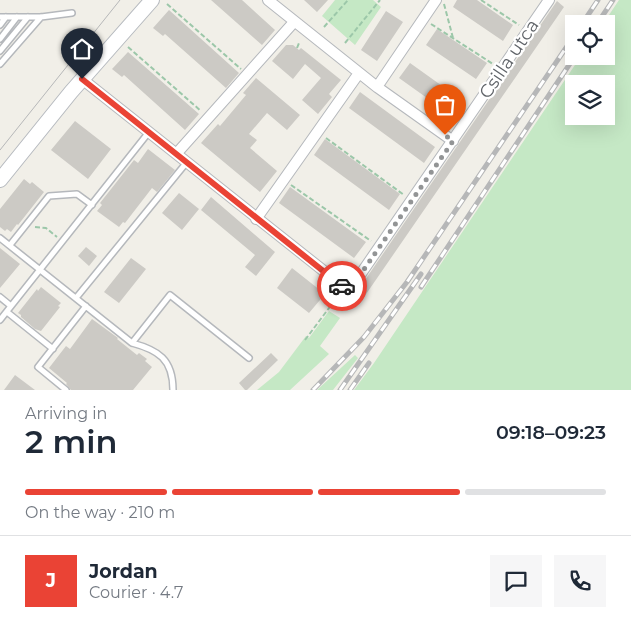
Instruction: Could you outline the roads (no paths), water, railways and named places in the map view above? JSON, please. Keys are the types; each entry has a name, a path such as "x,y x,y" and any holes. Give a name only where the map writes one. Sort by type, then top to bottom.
{"street":[{"path":"0,180 82,79 152,0"},
{"path":"378,87 436,0"},
{"name":"Csilla utca","path":"256,219 344,293 453,141 549,0"},
{"path":"273,2 294,22 378,87 453,141"},
{"path":"176,153 294,22"},
{"path":"82,79 256,219 360,73"}],"lane":[{"path":"0,24 3,17 72,13"},
{"path":"0,64 41,16"},
{"path":"0,39 17,17"},
{"path":"0,51 28,17"},
{"path":"0,320 150,132"},
{"path":"76,298 187,162"},
{"path":"10,245 50,196 77,194 92,205"},
{"path":"0,238 132,343 153,349 167,363 174,390"},
{"path":"132,343 170,295 249,358"},
{"path":"0,297 11,306"},
{"path":"66,390 38,367 86,306"},
{"path":"7,312 53,348"}],"tram line":[{"path":"0,150 120,0"}],"railway":[{"path":"588,15 598,0"},
{"path":"603,15 613,0"},
{"path":"313,390 364,337 407,282 565,49"},
{"path":"421,287 569,65"},
{"path":"340,390 421,274"},
{"path":"350,390 369,363"}]}
